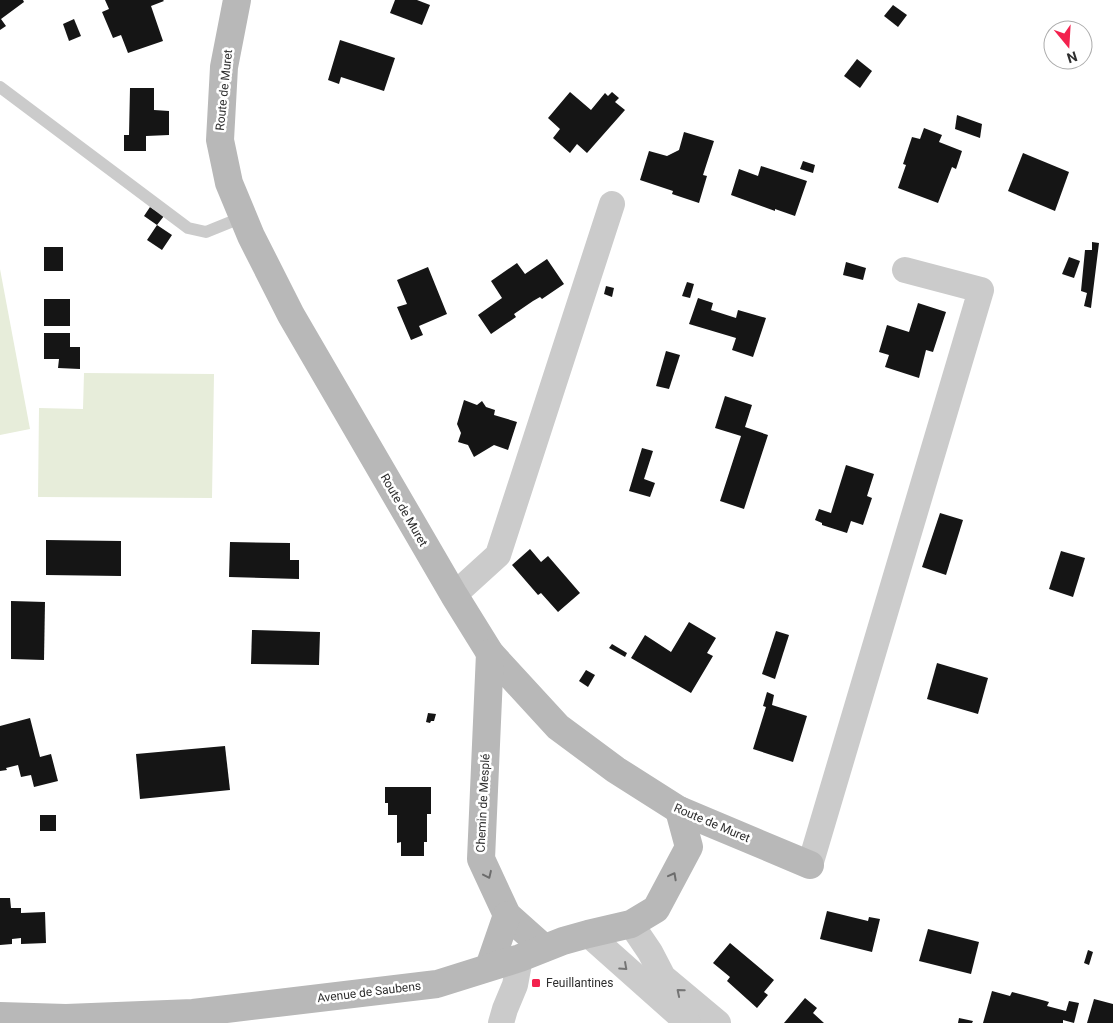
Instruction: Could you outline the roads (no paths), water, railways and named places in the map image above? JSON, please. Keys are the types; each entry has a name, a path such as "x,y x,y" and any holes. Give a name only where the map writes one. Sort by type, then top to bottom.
{"street":[{"name":"Route de Muret","path":"237,0 224,68 220,140 230,183 243,217 291,315 490,653 558,727 616,770 679,810 810,865"},
{"path":"454,594 498,555 612,204"},
{"path":"810,865 980,290 905,270"},
{"name":"Chemin de Mesplé","path":"490,653 481,859 507,915 532,953"},
{"path":"487,714 526,694"},
{"path":"679,810 689,847"},
{"path":"650,952 656,909 689,847 714,824"},
{"name":"Avenue de Saubens","path":"0,1016 66,1018 193,1013 437,984 588,934 630,924 656,909"},
{"path":"503,1016 489,967 507,915"},
{"path":"630,924 650,952 663,977 718,1023"},
{"path":"588,934 688,1023"},
{"path":"503,1016 515,984 532,953"}],"lane":[{"path":"0,87 188,228 206,232 243,217"}],"place":[{"name":"Feuillantines","path":"536,983"}]}
